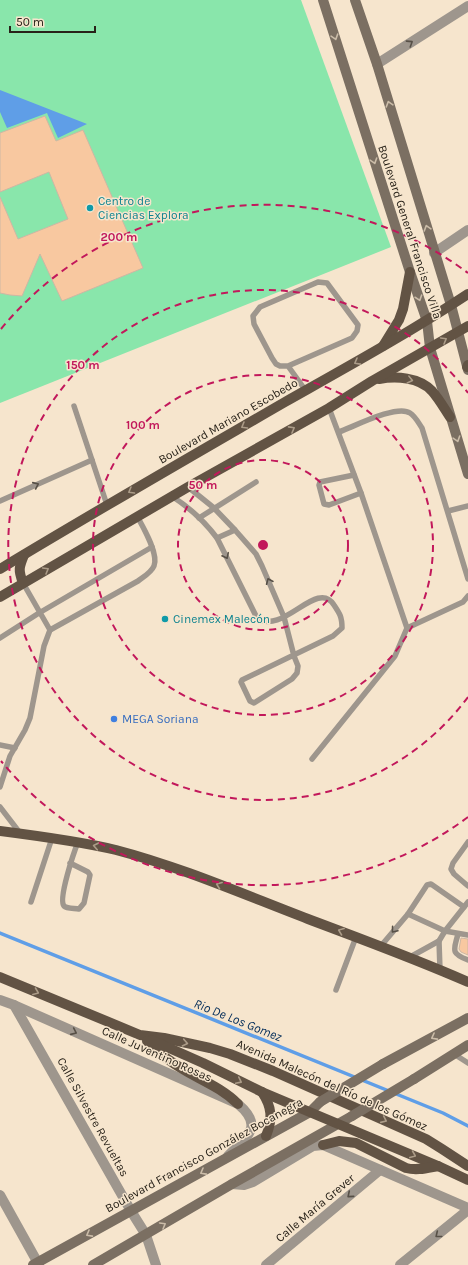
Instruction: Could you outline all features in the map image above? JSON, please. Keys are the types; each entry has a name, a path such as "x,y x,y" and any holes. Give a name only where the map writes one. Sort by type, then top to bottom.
{"main road":[{"name":"Boulevard General Francisco Villa","path":"323,0 427,321 430,348 468,474"},
{"name":"Boulevard General Francisco Villa","path":"355,0 377,64 451,305 468,367"},
{"path":"381,348 399,320 403,309 410,272"},
{"name":"Boulevard Mariano Escobedo","path":"0,569 107,505 427,321 468,294"},
{"path":"0,597 137,516 329,408 372,381 468,326"},
{"path":"372,381 390,377 399,377 426,386 431,390 450,416"},
{"path":"23,583 19,572 19,566 24,555"},
{"path":"0,831 78,842 116,850 153,861 356,937 468,982"},
{"name":"Avenida Malecón del Río de los Gómez","path":"0,977 140,1035 164,1038 210,1048 253,1062 426,1139 468,1166"},
{"name":"Boulevard Francisco González Bocanegra","path":"37,1264 310,1112 320,1102 383,1064 468,1018"},
{"path":"140,1035 203,1063 262,1092 468,1180"},
{"path":"140,1035 168,1060 214,1086 238,1104"},
{"path":"93,1265 339,1124 468,1046"},
{"path":"262,1092 269,1104 270,1113 270,1126 266,1136"},
{"path":"323,1145 339,1141 356,1143 406,1168 418,1169 438,1166"}],"street":[{"path":"377,64 468,6"},
{"path":"434,253 468,230"},
{"name":"Calle Juventino Rosas","path":"0,1000 238,1104 246,1110 251,1118 252,1127 248,1136 225,1159"},
{"name":"Calle Silvestre Revueltas","path":"14,1005 146,1235 156,1265"},
{"path":"232,1184 244,1185 253,1182 313,1146 323,1145 468,1209 400,1265"},
{"name":"Calle María Grever","path":"266,1265 380,1170"},
{"path":"0,1195 37,1264"}],"lane":[{"path":"318,282 327,283 358,325 357,331 352,338 288,366 280,366 276,364 254,324 254,316 260,306 318,282"},
{"path":"288,366 306,391"},
{"path":"74,406 107,505"},
{"path":"329,408 361,493 407,628"},
{"path":"339,432 399,410 409,412 416,418 422,428 468,579"},
{"path":"0,501 92,460"},
{"path":"354,475 320,482 319,485 324,504 329,505 361,493"},
{"path":"199,518 256,482"},
{"path":"173,497 183,503 218,538 257,618 266,622 284,617 317,597 324,596 331,600 342,616 342,628 333,636 294,656 242,680 241,682 250,701 254,703 292,679 297,673 298,666 294,656 284,617 256,554 214,508 188,487"},
{"path":"448,511 468,506"},
{"path":"0,786 7,763 30,718 44,646 50,630 148,574 154,566 154,558 149,538 137,516"},
{"path":"218,538 235,530"},
{"path":"0,638 39,613 152,547"},
{"path":"23,583 50,630"},
{"path":"312,759 395,656 407,628 463,602 468,596"},
{"path":"0,745 15,748"},
{"path":"0,807 20,834"},
{"path":"31,902 52,838"},
{"path":"70,863 88,872 90,875 84,903 79,909 67,908 62,902 62,896 70,863 78,842"},
{"path":"468,842 451,868 454,874 468,886"},
{"path":"380,947 408,914 427,886 431,884 464,907"},
{"path":"409,958 439,941 468,902"},
{"path":"408,914 445,932 468,935"},
{"path":"458,934 454,949 455,953 457,956 468,960"},
{"path":"336,990 356,937"},
{"path":"439,941 440,970"},
{"path":"454,1054 468,1063"}],"green space":[{"name":"Centro de Ciencias Explora","path":"0,0 301,0 391,247 0,403"}],"water":[{"path":"0,90 87,124 58,138 47,113 7,128 0,112"}],"building":[{"name":"Centro de Ciencias Explora","path":"45,116 56,141 83,130 143,268 62,301 40,254 22,296 0,293 0,197 18,239 68,219 49,172 0,192 0,133"},
{"path":"461,938 468,939 468,955 461,952 459,949"}],"waterway":[{"name":"Rio De Los Gomez","path":"0,933 443,1113 468,1126"}],"place":[{"name":"Centro de Ciencias Explora","path":"90,208"},
{"name":"Cinemex Malecón","path":"165,619"},
{"name":"MEGA Soriana","path":"114,719"}]}
